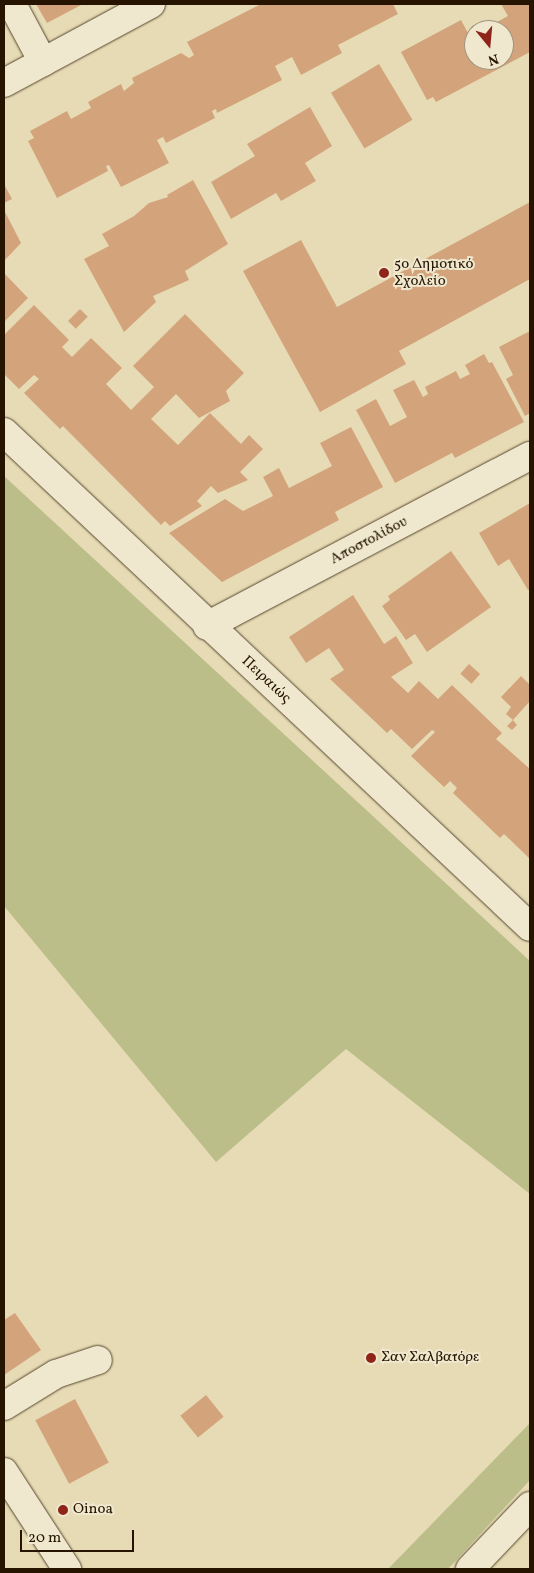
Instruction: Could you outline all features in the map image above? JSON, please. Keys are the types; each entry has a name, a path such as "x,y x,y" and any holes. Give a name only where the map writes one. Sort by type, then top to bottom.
{"street":[{"path":"12,4 43,62"},
{"path":"4,83 151,4"},
{"name":"Πειραιώς","path":"4,432 207,626 530,927"},
{"name":"Αποστολίδου","path":"207,626 530,456"},
{"path":"4,1406 56,1374 98,1360"},
{"path":"4,1472 67,1569"},
{"path":"470,1569 530,1506"}],"green space":[{"path":"4,476 530,961 530,1194 346,1049 216,1162 4,906"},
{"path":"530,1423 530,1480 448,1569 388,1569"}],"building":[{"path":"36,4 83,4 47,23"},
{"path":"261,4 393,4 398,14 338,45 342,53 301,75 292,57 275,66 282,80 217,113 216,109 212,111 215,118 166,143 163,137 157,140 169,163 121,187 109,165 106,166 108,171 57,198 28,141 34,138 30,131 67,111 71,119 91,108 88,102 121,84 124,91 134,83 132,78 181,53 189,58 194,55 187,42"},
{"path":"501,4 530,4 530,52 514,61 514,20 501,20 508,16"},
{"path":"461,20 464,26 464,70 496,70 436,102 433,97 427,100 401,52"},
{"path":"379,64 412,120 364,149 331,93"},
{"path":"310,107 332,146 305,163 316,181 281,201 276,193 231,219 211,182 255,156 247,144"},
{"path":"193,180 228,244 185,271 189,280 153,296 156,302 124,332 84,259 109,246 102,234 134,216 149,203 168,197 167,195"},
{"path":"4,184 12,199 4,203"},
{"path":"530,202 530,279 399,351 406,364 320,412 243,271 301,240 337,307"},
{"path":"4,210 21,243 4,261"},
{"path":"4,273 28,298 4,322"},
{"path":"34,305 69,340 62,347 72,357 91,338 122,368 106,384 131,410 154,387 133,366 185,314 244,373 226,391 230,401 199,418 176,394 151,419 178,445 210,413 241,444 249,435 263,449 240,472 248,480 218,493 211,486 197,501 202,506 170,526 165,521 161,525 63,426 60,429 24,393 39,379 34,375 19,389 4,374 4,335"},
{"path":"80,309 88,317 76,329 68,321"},
{"path":"530,331 530,413 525,416 506,379 513,375 499,347"},
{"path":"484,354 489,363 492,362 524,422 455,458 452,453 395,483 356,410 376,399 390,426 407,417 393,390 414,380 423,397 428,394 425,387 456,371 460,379 470,374 465,365"},
{"path":"351,427 383,487 335,512 339,520 222,582 169,533 225,499 243,511 273,496 263,477 279,468 289,488 332,466 320,443"},
{"path":"530,503 530,589 528,590 509,559 498,566 479,533"},
{"path":"451,551 491,607 427,652 415,634 406,640 382,606 390,600 388,596"},
{"path":"353,595 384,644 396,636 413,663 391,677 408,693 419,681 438,699 452,685 502,733 496,739 530,769 530,859 504,834 500,838 453,793 457,788 450,781 444,787 411,756 435,732 432,730 412,749 391,729 387,733 330,679 344,670 329,648 306,663 289,637"},
{"path":"469,664 480,674 471,684 460,674"},
{"path":"521,676 530,685 530,701 513,720 506,714 511,707 501,697"},
{"path":"513,720 517,725 512,730 507,726"},
{"path":"15,1313 41,1350 4,1375 4,1320"},
{"path":"206,1395 224,1417 198,1438 180,1416"},
{"path":"75,1399 109,1463 69,1484 35,1420"}],"place":[{"name":"5ο Δημοτικό Σχολείο","path":"384,273"},
{"name":"Σαν Σαλβατόρε","path":"371,1358"},
{"name":"Oinoa","path":"63,1510"}]}
